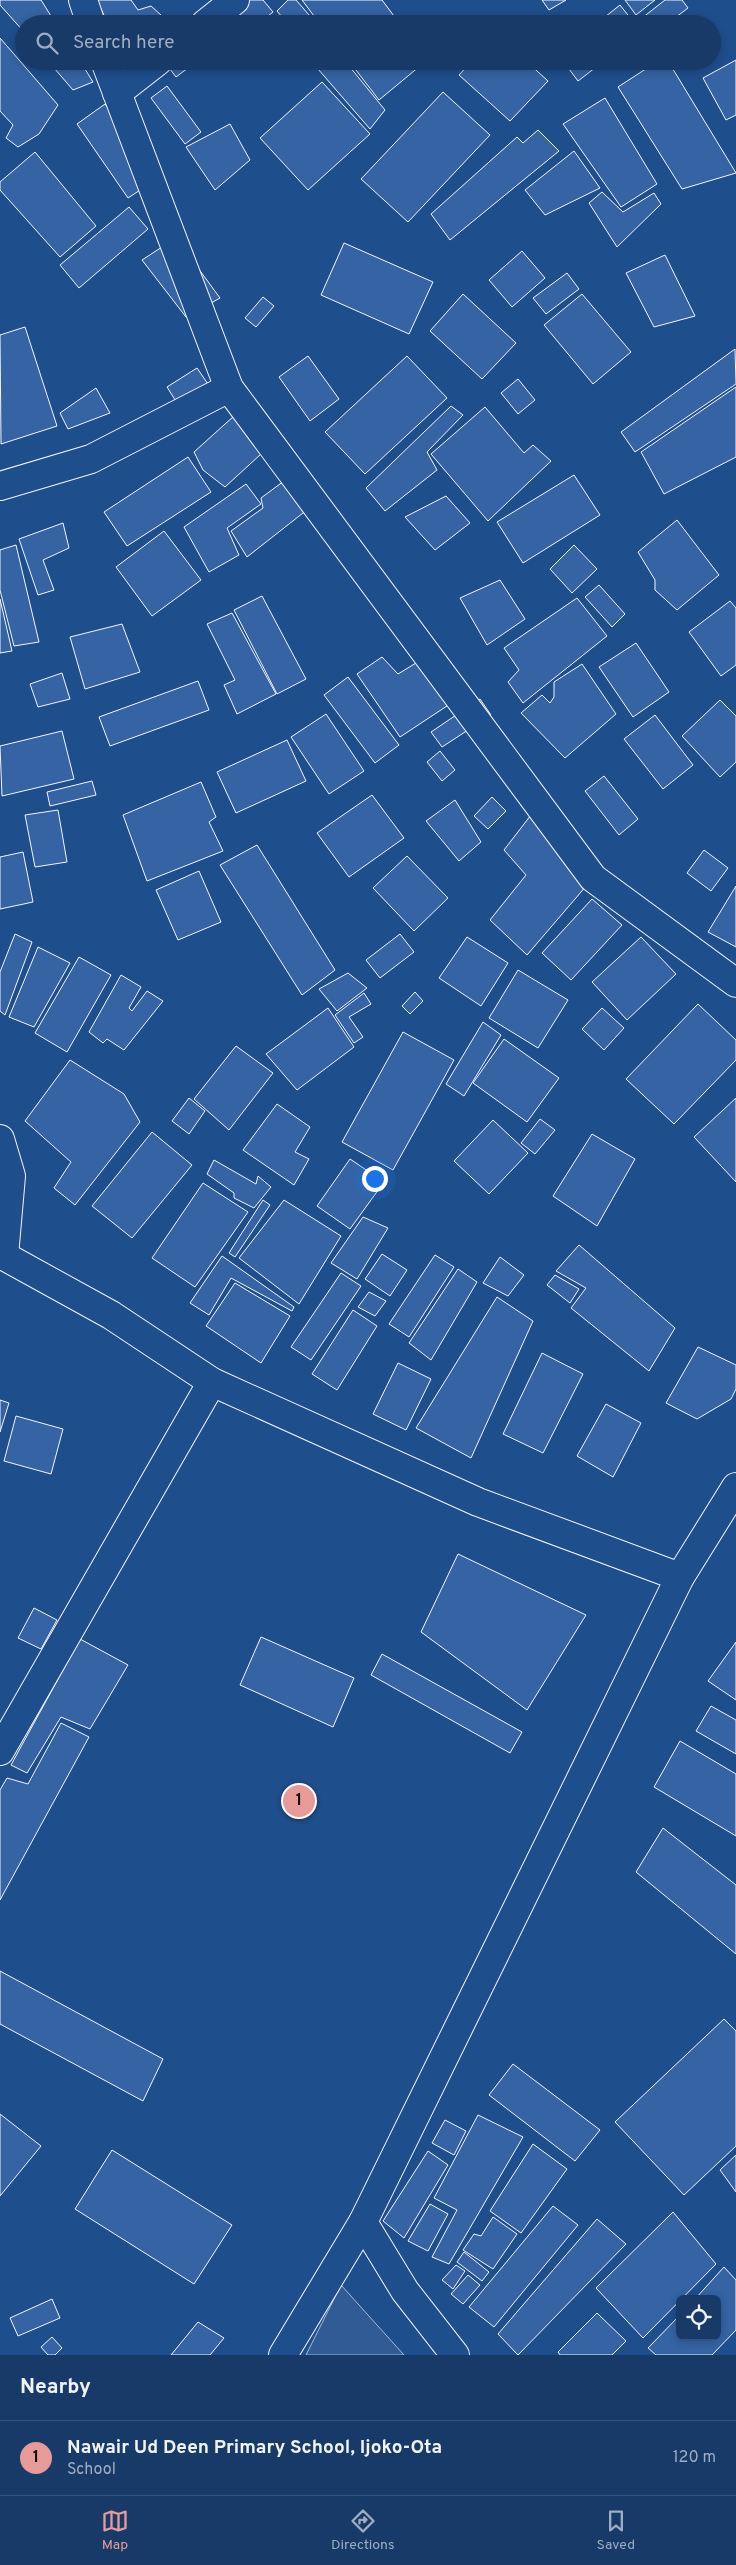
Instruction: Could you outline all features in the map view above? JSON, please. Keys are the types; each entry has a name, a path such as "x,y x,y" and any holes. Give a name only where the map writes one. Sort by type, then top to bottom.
{"street":[{"path":"83,0 89,15"},
{"path":"216,15 235,0"},
{"path":"109,70 229,388 593,878 736,983"},
{"path":"118,93 147,70"},
{"path":"0,486 90,459 229,388"},
{"path":"0,1139 11,1176 2,1256 111,1315 212,1382 478,1502 680,1577"},
{"path":"0,1751 212,1382"},
{"path":"283,2355 363,2222 680,1577 736,1487"},
{"path":"363,2222 405,2291 455,2355"}],"shaded area":[{"path":"341,2285 404,2355 306,2355"}],"building":[{"path":"0,0 41,0 50,15 15,15 15,22 0,5"},
{"path":"97,0 131,0 138,10 151,6 161,15 104,15"},
{"path":"245,0 263,0 273,12 269,15 231,15"},
{"path":"288,0 296,0 309,15 280,15 277,11"},
{"path":"302,0 382,0 393,15 313,15"},
{"path":"542,0 566,0 549,10"},
{"path":"625,0 655,0 636,15"},
{"path":"665,0 682,0 688,8 679,15 646,15"},
{"path":"620,5 628,15 607,15"},
{"path":"0,38 15,55 15,70 28,70 58,105 39,134 18,147 6,138 13,125 0,111"},
{"path":"736,60 736,115 726,120 703,78 721,70 721,68"},
{"path":"56,70 86,70 93,82 73,90"},
{"path":"171,70 185,70 176,77"},
{"path":"319,70 352,70 385,110 370,129"},
{"path":"356,70 415,70 379,100"},
{"path":"464,70 536,70 548,81 510,121 459,75"},
{"path":"570,70 592,70 578,81"},
{"path":"644,70 673,70 736,173 682,189 618,87"},
{"path":"322,82 370,134 308,190 260,138"},
{"path":"167,86 201,132 185,144 151,98"},
{"path":"443,92 490,135 408,222 361,179"},
{"path":"605,98 657,184 621,207 563,124"},
{"path":"105,104 157,179 128,198 77,124"},
{"path":"230,124 250,160 215,190 186,147"},
{"path":"538,130 559,151 450,240 431,214 517,137 523,143"},
{"path":"574,151 600,188 545,215 525,190"},
{"path":"35,152 96,226 60,257 0,190 0,182"},
{"path":"602,192 623,212 654,193 661,204 617,247 589,203"},
{"path":"129,207 148,229 79,288 60,265"},
{"path":"176,238 220,298 186,317 142,260"},
{"path":"344,243 433,282 409,334 321,295"},
{"path":"522,251 545,278 512,307 489,280"},
{"path":"665,255 695,316 654,327 626,273"},
{"path":"567,273 579,289 546,314 533,298"},
{"path":"463,294 516,343 482,379 430,331"},
{"path":"582,294 631,352 593,384 544,325"},
{"path":"263,297 274,306 256,327 245,318"},
{"path":"25,327 57,426 1,444 0,335"},
{"path":"735,349 736,384 635,452 621,432"},
{"path":"308,356 339,399 310,421 279,377"},
{"path":"407,356 447,398 365,474 325,432"},
{"path":"197,368 210,387 179,406 167,387"},
{"path":"518,379 535,400 518,414 501,393"},
{"path":"736,387 736,457 664,494 641,452"},
{"path":"96,388 110,413 68,429 60,413"},
{"path":"451,406 463,415 427,452 437,470 385,511 366,488"},
{"path":"485,407 524,453 533,445 551,461 488,521 431,454"},
{"path":"234,416 261,454 225,487 203,470 194,452"},
{"path":"188,457 211,492 127,546 104,512"},
{"path":"574,475 600,515 523,563 497,522"},
{"path":"288,478 317,502 247,557 231,531 263,508 261,498"},
{"path":"246,484 261,504 227,528 239,555 209,572 184,527"},
{"path":"446,496 470,523 435,550 405,517"},
{"path":"677,520 719,575 677,610 655,590 655,580 638,552"},
{"path":"63,523 69,548 43,560 54,590 38,595 19,539"},
{"path":"164,531 201,580 152,616 116,567"},
{"path":"16,545 39,642 14,646 0,590 0,550"},
{"path":"574,545 597,569 572,593 550,569"},
{"path":"500,580 525,619 487,645 460,598"},
{"path":"599,585 625,614 612,627 585,597"},
{"path":"262,596 306,679 277,694 234,610"},
{"path":"577,598 607,636 523,703 508,682 519,670 504,648"},
{"path":"0,599 12,651 0,653"},
{"path":"730,601 736,608 736,665 721,676 689,632"},
{"path":"232,613 276,694 237,714 224,685 235,680 207,624"},
{"path":"122,624 140,672 85,689 70,637"},
{"path":"636,643 669,692 633,717 599,667"},
{"path":"429,655 456,700 400,737 357,674 382,657 398,674"},
{"path":"582,664 616,714 565,758 521,713 542,695 550,703 554,697 554,682"},
{"path":"62,673 70,699 38,707 30,684"},
{"path":"348,677 399,745 375,763 324,695"},
{"path":"198,681 209,710 110,746 99,717"},
{"path":"480,699 491,715 442,747 431,732"},
{"path":"720,700 736,716 736,762 720,777 682,736"},
{"path":"326,714 364,771 329,794 291,737"},
{"path":"655,715 693,765 663,789 624,739"},
{"path":"62,731 74,779 2,796 0,746"},
{"path":"287,740 306,781 236,813 217,772"},
{"path":"440,751 455,770 442,781 427,762"},
{"path":"604,776 638,819 619,835 585,791"},
{"path":"92,781 96,795 50,806 47,792"},
{"path":"201,782 216,817 209,822 223,851 147,881 123,815"},
{"path":"372,795 404,838 349,877 317,833"},
{"path":"492,797 506,811 488,829 474,816"},
{"path":"455,800 481,842 459,861 426,821"},
{"path":"58,810 67,862 35,867 25,815"},
{"path":"531,815 587,885 527,955 490,920 526,875 504,850"},
{"path":"257,845 335,970 302,995 220,865"},
{"path":"704,850 728,868 711,891 687,873"},
{"path":"23,852 33,902 0,909 0,857"},
{"path":"407,856 448,898 414,931 373,888"},
{"path":"199,871 221,922 178,940 156,890"},
{"path":"736,886 736,947 708,932"},
{"path":"592,899 622,925 571,980 542,953"},
{"path":"15,934 32,942 5,1015 0,1011 0,972"},
{"path":"400,934 414,952 380,978 366,960"},
{"path":"467,937 508,963 481,1006 439,978"},
{"path":"641,937 676,974 627,1020 592,982"},
{"path":"38,947 70,963 34,1027 9,1017"},
{"path":"79,957 111,975 67,1052 35,1033"},
{"path":"518,970 568,1000 538,1048 489,1018"},
{"path":"348,973 367,988 337,1011 319,989"},
{"path":"121,975 141,987 129,1008 132,1011 147,991 163,1001 124,1050 107,1039 103,1043 89,1032"},
{"path":"415,992 423,1001 410,1014 402,1006"},
{"path":"364,993 371,1004 349,1017 363,1037 354,1043 335,1015"},
{"path":"698,1004 736,1040 736,1060 674,1124 626,1079"},
{"path":"328,1008 354,1047 297,1090 266,1054"},
{"path":"602,1008 624,1028 604,1050 582,1029"},
{"path":"483,1022 501,1035 464,1096 446,1084"},
{"path":"403,1032 454,1060 393,1170 342,1142"},
{"path":"504,1039 559,1078 527,1122 473,1083"},
{"path":"236,1046 273,1073 229,1130 194,1099"},
{"path":"70,1060 124,1094 140,1122 75,1205 54,1188 71,1162 25,1121"},
{"path":"189,1098 205,1111 189,1134 172,1121"},
{"path":"736,1098 736,1182 694,1137"},
{"path":"277,1104 310,1127 295,1152 309,1159 294,1185 243,1150"},
{"path":"540,1119 555,1130 535,1154 521,1143"},
{"path":"493,1120 528,1153 489,1194 454,1161"},
{"path":"152,1132 192,1165 132,1238 92,1206"},
{"path":"592,1134 635,1159 597,1226 553,1196"},
{"path":"350,1159 384,1182 350,1229 317,1206"},
{"path":"214,1160 256,1184 258,1176 271,1187 254,1208 234,1198 234,1193 207,1174"},
{"path":"203,1183 248,1212 195,1287 152,1258"},
{"path":"263,1200 270,1205 235,1257 229,1253"},
{"path":"284,1200 341,1236 299,1304 239,1258"},
{"path":"363,1217 388,1228 357,1279 331,1263"},
{"path":"579,1245 675,1328 649,1371 571,1308 586,1288 556,1271"},
{"path":"382,1254 407,1270 390,1296 365,1279"},
{"path":"435,1255 454,1267 409,1337 389,1324"},
{"path":"222,1256 294,1307 292,1311 231,1278 209,1315 190,1303"},
{"path":"500,1257 524,1275 508,1296 483,1283"},
{"path":"458,1269 477,1282 431,1360 409,1343"},
{"path":"341,1273 361,1286 311,1360 291,1347"},
{"path":"555,1275 579,1289 570,1303 547,1285"},
{"path":"235,1283 290,1316 261,1363 206,1326"},
{"path":"369,1292 386,1301 375,1316 358,1307"},
{"path":"497,1297 533,1321 471,1458 416,1428"},
{"path":"353,1310 377,1326 337,1390 312,1374"},
{"path":"698,1347 736,1365 736,1389 731,1399 697,1419 666,1403"},
{"path":"542,1353 583,1374 543,1453 503,1434"},
{"path":"398,1363 431,1379 406,1430 373,1414"},
{"path":"0,1400 9,1403 0,1432"},
{"path":"606,1404 641,1423 613,1477 577,1456"},
{"path":"16,1416 63,1429 51,1474 4,1461"},
{"path":"458,1554 586,1615 527,1710 421,1632"},
{"path":"34,1608 57,1620 41,1649 18,1638"},
{"path":"261,1637 354,1678 333,1727 240,1685"},
{"path":"80,1639 128,1665 90,1729 61,1717 27,1773 11,1765"},
{"path":"736,1642 736,1700 708,1681"},
{"path":"382,1654 522,1732 510,1753 371,1675"},
{"path":"711,1706 736,1720 736,1754 696,1731"},
{"path":"61,1723 89,1737 0,1900 0,1790 7,1778 28,1784"},
{"path":"680,1741 736,1774 736,1836 654,1787"},
{"path":"663,1828 736,1885 736,1954 636,1872"},
{"path":"0,1971 163,2059 143,2101 0,2024"},
{"path":"724,2019 736,2031 736,2146 684,2195 615,2122"},
{"path":"513,2064 600,2130 575,2161 489,2095"},
{"path":"0,2114 41,2146 0,2196"},
{"path":"478,2115 523,2137 449,2264 432,2257 457,2210 434,2198"},
{"path":"445,2120 466,2131 454,2155 432,2143"},
{"path":"533,2144 567,2169 521,2233 490,2211"},
{"path":"112,2150 232,2225 194,2284 75,2209"},
{"path":"428,2151 448,2165 404,2238 383,2221"},
{"path":"736,2155 736,2192 720,2170"},
{"path":"430,2204 448,2214 428,2251 408,2241"},
{"path":"553,2206 578,2225 494,2327 469,2307"},
{"path":"673,2212 716,2264 685,2295 676,2295 676,2305 643,2338 596,2288"},
{"path":"493,2217 517,2234 493,2269 463,2250 474,2234 481,2236"},
{"path":"597,2219 626,2244 518,2355 498,2334"},
{"path":"464,2252 489,2272 482,2281 457,2262"},
{"path":"456,2265 465,2271 453,2289 442,2280"},
{"path":"724,2267 736,2280 736,2330 712,2355 656,2355 648,2348 676,2319 676,2340 721,2340 721,2295 699,2295"},
{"path":"468,2275 480,2285 463,2304 451,2294"},
{"path":"52,2299 60,2318 18,2336 10,2318"},
{"path":"597,2313 626,2341 612,2355 560,2355 558,2352"},
{"path":"198,2322 224,2338 210,2355 171,2355"},
{"path":"52,2337 62,2348 55,2355 48,2355 41,2347"}],"place":[{"name":"Nawair Ud Deen Primary School, Ijoko-Ota","path":"299,1801"}]}
